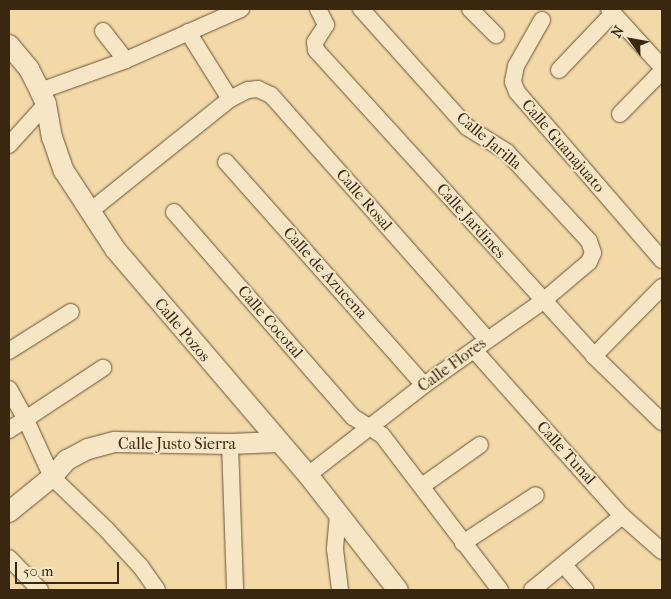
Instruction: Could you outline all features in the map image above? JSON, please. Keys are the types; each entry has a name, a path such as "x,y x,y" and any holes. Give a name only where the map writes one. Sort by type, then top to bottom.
{"street":[{"path":"9,145 43,97 242,9"},
{"name":"Calle Jardines","path":"318,9 326,25 315,42 316,50 594,356 661,420"},
{"path":"470,9 496,35"},
{"name":"Calle Jarilla","path":"367,11 467,127 506,152 589,241 593,253"},
{"path":"559,70 611,11 655,51 662,69 620,114"},
{"name":"Calle Guanajuato","path":"542,20 516,66 513,82 517,92 662,260"},
{"path":"103,31 126,60"},
{"path":"188,32 230,99"},
{"name":"Calle Pozos","path":"10,47 29,69 43,97 52,137 64,171 89,212 115,249 308,475 398,590"},
{"name":"Calle Rosal","path":"89,212 230,99 248,90 258,89 271,94 487,339"},
{"name":"Calle de Azucena","path":"226,162 424,384"},
{"name":"Calle Cocotal","path":"174,212 353,417 382,435 500,590"},
{"name":"Calle Flores","path":"308,475 424,384 544,301 589,262 593,253"},
{"path":"594,356 662,287"},
{"path":"9,351 71,312"},
{"name":"Calle Tunal","path":"474,350 622,516 662,551"},
{"path":"9,430 103,368"},
{"path":"9,389 26,420 52,477 106,529 141,567 157,590"},
{"name":"Calle Justo Sierra","path":"9,512 52,477 68,460 88,449 115,442 230,444 278,442"},
{"path":"230,444 235,590"},
{"path":"422,486 480,445"},
{"path":"463,543 536,495"},
{"path":"338,514 335,549 340,590"},
{"path":"532,590 622,516"},
{"path":"9,558 40,590"},
{"path":"564,565 586,590"}]}
